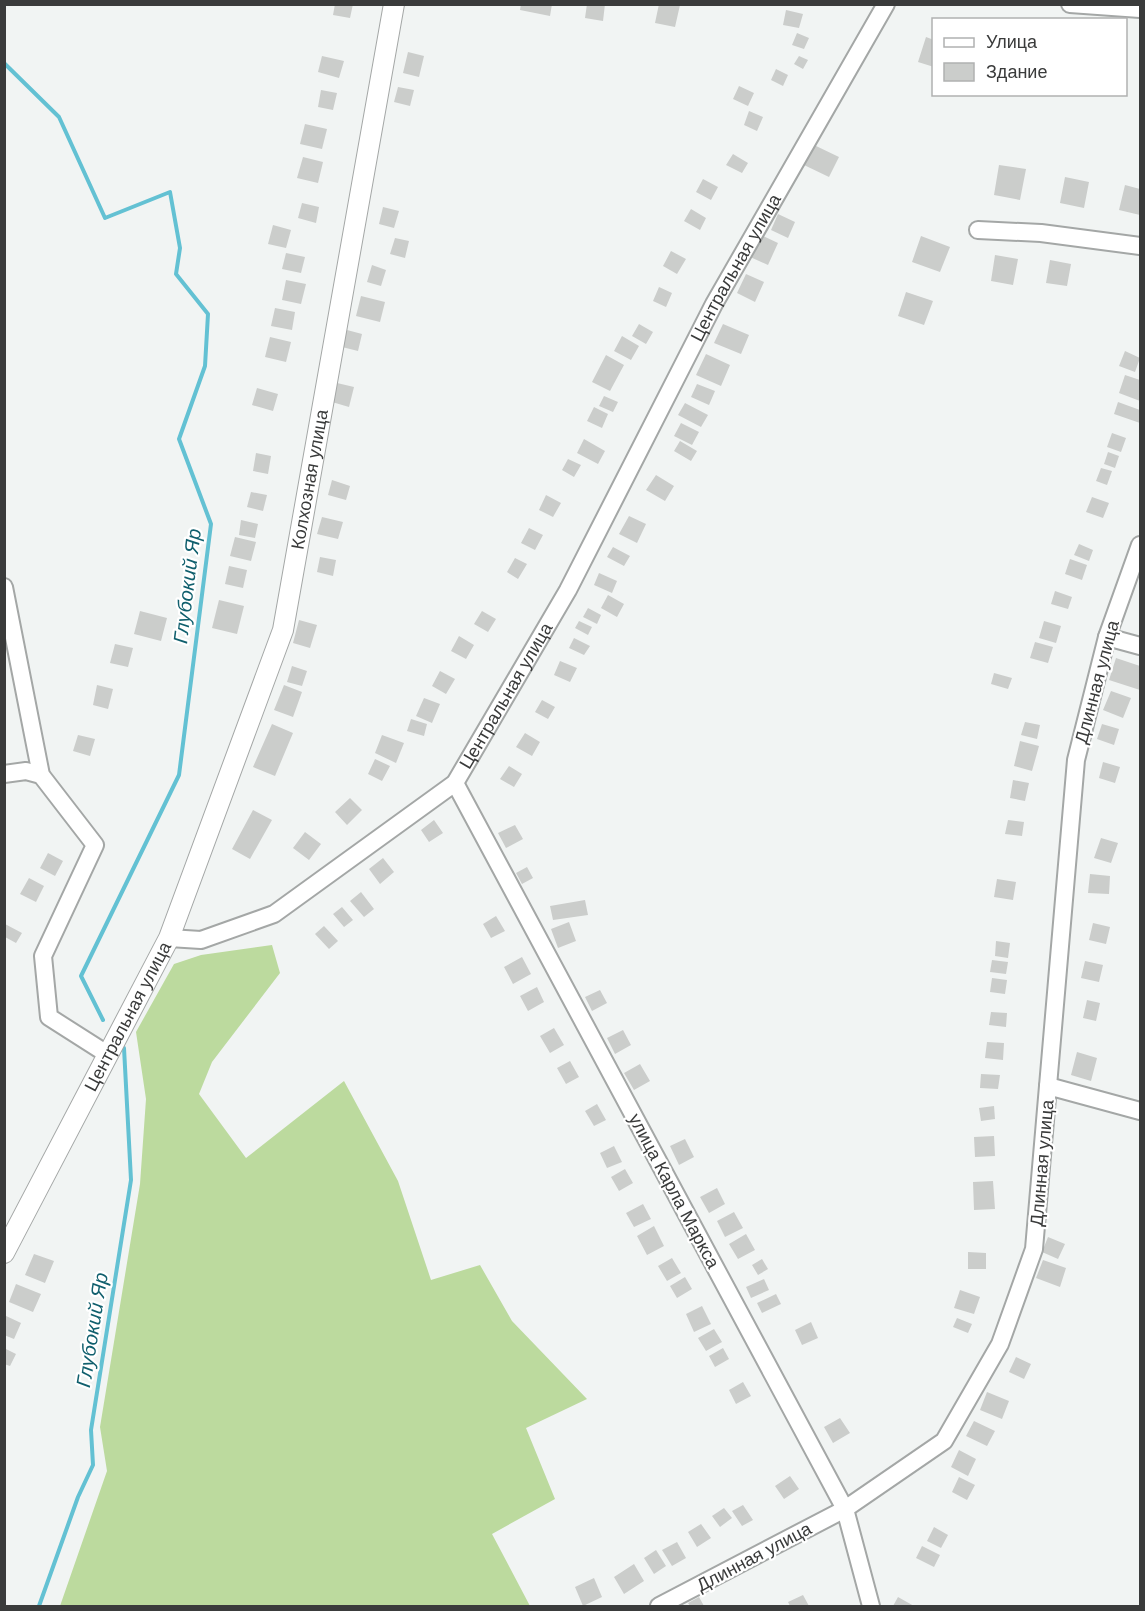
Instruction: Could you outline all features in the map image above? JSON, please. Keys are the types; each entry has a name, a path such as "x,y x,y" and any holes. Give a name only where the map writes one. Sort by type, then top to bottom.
{"street":[{"name":"Колхозная улица","path":"169,938 283,630 394,4"},
{"name":"Центральная улица","path":"4,1253 169,938 201,940 274,914 455,783 568,590 714,304 886,4"},
{"path":"1070,4 1140,9"},
{"path":"978,230 1041,233 1140,246"},
{"name":"Длинная улица","path":"659,1606 845,1509 944,1441 1000,1344 1034,1249 1076,760 1107,637 1140,545"},
{"path":"4,587 41,775 95,845 43,957 49,1017 107,1054"},
{"path":"1107,637 1140,646"},
{"path":"4,774 26,771 41,775"},
{"name":"улица Карла Маркса","path":"455,783 845,1509 871,1606"},
{"path":"1048,1086 1140,1111"}],"green space":[{"path":"272,945 280,973 212,1062 199,1094 246,1158 344,1081 398,1181 431,1280 480,1265 512,1321 587,1399 526,1428 555,1499 492,1534 530,1606 60,1606 107,1471 100,1427 140,1184 146,1099 136,1032 174,964 201,955"}],"building":[{"path":"335,4 353,4 350,18 333,15"},
{"path":"521,4 552,4 550,16 520,10"},
{"path":"587,4 605,4 603,21 585,18"},
{"path":"659,4 680,5 675,27 655,23"},
{"path":"786,10 803,14 799,28 783,25"},
{"path":"797,33 809,38 804,49 792,45"},
{"path":"926,37 932,39 932,66 918,62"},
{"path":"408,52 424,56 419,77 403,73"},
{"path":"322,56 344,61 339,78 318,72"},
{"path":"799,56 808,60 803,69 794,64"},
{"path":"776,69 788,75 783,86 771,80"},
{"path":"739,86 754,93 748,106 733,99"},
{"path":"398,87 414,90 410,106 394,102"},
{"path":"321,90 337,93 333,110 318,107"},
{"path":"749,111 763,117 757,131 744,125"},
{"path":"305,124 327,129 322,149 300,144"},
{"path":"814,145 839,157 829,177 804,165"},
{"path":"733,154 748,163 742,173 726,165"},
{"path":"303,157 323,162 318,183 297,178"},
{"path":"999,165 1026,169 1020,200 994,195"},
{"path":"1065,177 1089,182 1084,208 1060,203"},
{"path":"703,179 718,187 711,200 696,192"},
{"path":"1125,185 1140,189 1140,215 1119,210"},
{"path":"302,203 319,207 316,223 298,218"},
{"path":"383,207 399,211 394,228 379,224"},
{"path":"691,209 706,218 700,230 684,221"},
{"path":"778,214 795,222 788,238 771,230"},
{"path":"273,225 291,230 286,248 268,244"},
{"path":"759,234 778,243 768,265 748,256"},
{"path":"921,236 950,247 940,272 912,262"},
{"path":"395,238 409,241 405,258 390,254"},
{"path":"671,251 686,259 677,274 663,266"},
{"path":"286,253 305,257 301,273 282,269"},
{"path":"995,255 1018,259 1013,285 991,281"},
{"path":"1050,260 1071,264 1067,286 1046,283"},
{"path":"372,265 386,270 381,286 367,282"},
{"path":"746,274 764,282 755,302 737,293"},
{"path":"286,280 306,284 301,304 282,300"},
{"path":"659,287 672,293 666,307 653,301"},
{"path":"906,292 933,301 924,325 898,316"},
{"path":"361,296 385,302 380,322 356,316"},
{"path":"275,308 295,312 292,330 271,326"},
{"path":"639,324 653,332 646,344 632,336"},
{"path":"723,324 749,335 741,354 714,343"},
{"path":"347,330 362,334 358,351 342,347"},
{"path":"622,336 639,346 631,360 614,351"},
{"path":"270,337 291,342 286,362 265,357"},
{"path":"1125,351 1140,358 1135,372 1119,366"},
{"path":"706,354 730,365 721,386 696,375"},
{"path":"606,355 624,365 610,391 592,382"},
{"path":"1125,375 1140,380 1140,401 1119,393"},
{"path":"337,383 354,387 349,407 332,402"},
{"path":"697,384 715,391 709,405 691,397"},
{"path":"257,388 278,394 273,411 252,405"},
{"path":"604,396 618,402 613,412 599,406"},
{"path":"1118,402 1140,410 1140,423 1114,414"},
{"path":"685,403 708,415 701,427 678,415"},
{"path":"594,407 608,414 602,428 587,421"},
{"path":"681,423 699,432 692,445 674,436"},
{"path":"1112,433 1126,438 1121,452 1107,447"},
{"path":"584,439 605,451 598,464 577,453"},
{"path":"680,441 697,451 691,461 674,451"},
{"path":"1108,452 1119,456 1115,468 1104,464"},
{"path":"256,453 271,456 268,474 253,471"},
{"path":"568,459 581,465 574,477 562,470"},
{"path":"1101,468 1112,471 1107,485 1096,481"},
{"path":"656,475 674,486 665,501 646,490"},
{"path":"332,480 350,486 346,500 328,495"},
{"path":"251,492 267,495 263,511 247,507"},
{"path":"546,495 561,503 553,517 539,510"},
{"path":"1092,497 1109,503 1103,518 1086,512"},
{"path":"629,516 646,524 637,543 619,534"},
{"path":"322,517 343,522 338,539 317,534"},
{"path":"241,520 258,524 255,538 239,535"},
{"path":"529,528 543,535 535,550 521,543"},
{"path":"235,537 256,542 251,561 230,556"},
{"path":"1079,544 1093,550 1089,561 1074,555"},
{"path":"613,547 630,556 624,566 607,557"},
{"path":"320,557 336,560 333,576 317,572"},
{"path":"515,558 527,564 518,579 507,572"},
{"path":"1070,559 1087,565 1082,580 1065,574"},
{"path":"229,566 247,570 243,588 225,584"},
{"path":"599,573 617,581 612,593 594,585"},
{"path":"1055,591 1072,597 1068,609 1051,604"},
{"path":"608,595 624,604 617,617 601,608"},
{"path":"219,600 244,606 237,634 212,628"},
{"path":"588,608 601,615 597,624 583,617"},
{"path":"140,611 167,618 161,641 134,634"},
{"path":"482,611 496,619 488,632 474,624"},
{"path":"299,620 317,625 310,648 293,643"},
{"path":"579,621 592,627 588,635 575,628"},
{"path":"1044,621 1061,626 1056,643 1039,638"},
{"path":"459,636 474,645 466,659 451,651"},
{"path":"574,638 590,646 584,655 569,648"},
{"path":"1035,642 1053,647 1048,663 1030,658"},
{"path":"115,644 133,648 128,667 110,663"},
{"path":"1116,658 1140,666 1140,690 1109,680"},
{"path":"560,661 577,668 570,682 554,675"},
{"path":"292,666 307,671 302,686 287,682"},
{"path":"440,671 455,679 446,694 432,686"},
{"path":"994,673 1012,678 1008,689 991,684"},
{"path":"97,685 113,689 108,709 93,705"},
{"path":"284,685 302,692 293,717 274,710"},
{"path":"1111,691 1131,698 1123,718 1103,710"},
{"path":"424,698 440,704 432,723 416,716"},
{"path":"542,700 555,707 548,719 535,712"},
{"path":"411,719 427,724 424,736 407,731"},
{"path":"1025,722 1040,725 1037,739 1021,735"},
{"path":"272,724 293,733 275,776 253,767"},
{"path":"1102,724 1119,729 1114,745 1097,739"},
{"path":"525,733 540,742 532,756 516,747"},
{"path":"78,735 95,739 90,756 73,751"},
{"path":"382,735 404,743 396,763 375,753"},
{"path":"1020,741 1039,746 1032,771 1014,766"},
{"path":"375,759 390,766 382,781 368,774"},
{"path":"1103,762 1120,767 1115,783 1099,778"},
{"path":"509,766 522,774 514,787 500,779"},
{"path":"1013,780 1029,783 1025,801 1010,798"},
{"path":"350,798 362,810 347,825 335,812"},
{"path":"253,810 272,820 250,859 232,849"},
{"path":"434,820 443,833 429,842 421,830"},
{"path":"1008,820 1024,822 1022,836 1005,834"},
{"path":"515,825 523,839 506,848 498,833"},
{"path":"305,832 321,844 309,860 293,848"},
{"path":"1101,838 1118,843 1111,863 1094,858"},
{"path":"48,853 63,861 55,876 40,868"},
{"path":"383,858 394,872 380,884 369,869"},
{"path":"527,867 533,878 522,884 516,873"},
{"path":"1090,874 1110,876 1109,894 1088,893"},
{"path":"29,878 44,886 36,902 20,894"},
{"path":"997,879 1016,882 1013,900 994,897"},
{"path":"361,892 374,909 364,917 350,901"},
{"path":"585,900 588,915 553,920 550,906"},
{"path":"342,907 353,920 344,927 333,914"},
{"path":"496,916 505,931 491,938 483,924"},
{"path":"569,922 576,941 558,948 551,929"},
{"path":"1093,923 1110,927 1106,944 1089,940"},
{"path":"5,924 22,933 16,943 5,937"},
{"path":"324,926 338,941 329,949 315,934"},
{"path":"996,941 1010,943 1008,958 995,956"},
{"path":"522,957 531,974 513,984 504,967"},
{"path":"992,960 1008,962 1006,974 990,972"},
{"path":"1085,961 1103,965 1099,982 1081,978"},
{"path":"992,978 1007,980 1005,994 990,992"},
{"path":"537,987 544,1002 528,1011 520,996"},
{"path":"600,990 607,1003 592,1011 585,997"},
{"path":"1087,1000 1100,1003 1096,1021 1083,1018"},
{"path":"991,1012 1007,1013 1006,1027 989,1025"},
{"path":"554,1028 564,1045 550,1053 540,1036"},
{"path":"623,1030 631,1045 615,1054 607,1038"},
{"path":"987,1042 1004,1043 1003,1060 985,1058"},
{"path":"1077,1052 1097,1058 1091,1081 1071,1075"},
{"path":"570,1061 579,1077 566,1084 557,1068"},
{"path":"640,1064 650,1081 634,1090 624,1073"},
{"path":"981,1074 1000,1075 998,1089 980,1088"},
{"path":"597,1104 606,1120 594,1126 585,1111"},
{"path":"994,1106 995,1119 981,1121 979,1108"},
{"path":"994,1136 995,1156 975,1157 974,1137"},
{"path":"685,1139 694,1157 679,1165 670,1146"},
{"path":"614,1146 622,1162 607,1168 600,1153"},
{"path":"625,1169 633,1183 619,1191 611,1177"},
{"path":"993,1181 995,1209 974,1210 973,1182"},
{"path":"717,1188 725,1204 709,1213 700,1197"},
{"path":"643,1204 651,1219 634,1227 626,1213"},
{"path":"734,1212 743,1228 725,1237 717,1221"},
{"path":"654,1226 664,1246 647,1255 637,1236"},
{"path":"746,1234 755,1250 738,1259 729,1244"},
{"path":"1048,1237 1065,1244 1058,1259 1042,1252"},
{"path":"968,1252 986,1253 986,1269 968,1269"},
{"path":"34,1254 54,1261 45,1283 25,1275"},
{"path":"672,1258 681,1273 667,1281 658,1266"},
{"path":"762,1259 768,1269 758,1275 752,1265"},
{"path":"1043,1260 1066,1268 1060,1287 1036,1278"},
{"path":"685,1277 692,1289 677,1298 670,1286"},
{"path":"764,1279 769,1290 751,1298 746,1287"},
{"path":"16,1284 41,1294 33,1312 9,1302"},
{"path":"960,1290 980,1297 974,1314 954,1308"},
{"path":"776,1294 781,1304 762,1313 757,1303"},
{"path":"702,1306 711,1324 694,1332 686,1314"},
{"path":"4,1315 21,1323 14,1339 4,1335"},
{"path":"957,1318 972,1324 968,1333 953,1327"},
{"path":"811,1322 818,1338 802,1345 795,1330"},
{"path":"714,1329 722,1342 706,1351 698,1338"},
{"path":"4,1348 16,1354 10,1366 4,1364"},
{"path":"723,1348 729,1359 715,1367 709,1356"},
{"path":"1016,1357 1031,1364 1024,1379 1009,1372"},
{"path":"743,1382 751,1396 736,1404 729,1390"},
{"path":"987,1392 1009,1401 1002,1419 980,1410"},
{"path":"840,1418 850,1433 833,1443 824,1427"},
{"path":"974,1421 995,1431 987,1446 966,1436"},
{"path":"959,1450 976,1459 968,1476 951,1467"},
{"path":"790,1476 799,1489 784,1499 775,1486"},
{"path":"959,1477 975,1485 967,1500 952,1492"},
{"path":"743,1505 753,1520 742,1526 732,1511"},
{"path":"724,1508 732,1518 720,1527 712,1516"},
{"path":"701,1524 711,1538 697,1547 688,1532"},
{"path":"934,1527 948,1535 941,1548 927,1541"},
{"path":"677,1542 686,1558 672,1566 662,1550"},
{"path":"922,1546 940,1555 934,1567 916,1558"},
{"path":"656,1550 666,1566 654,1574 644,1558"},
{"path":"634,1564 644,1581 624,1594 614,1577"},
{"path":"594,1578 602,1597 583,1606 575,1587"},
{"path":"803,1595 809,1606 790,1606 788,1602"},
{"path":"699,1597 704,1606 690,1606 688,1603"},
{"path":"898,1597 914,1606 893,1606"}],"waterway":[{"name":"Глубокий Яр","path":"4,63 59,117 105,218 170,192 180,248 176,274 208,314 205,366 179,439 211,524 179,775 81,976 103,1020"},
{"name":"Глубокий Яр","path":"39,1606 78,1497 93,1465 91,1430 131,1180 124,1048"}]}
